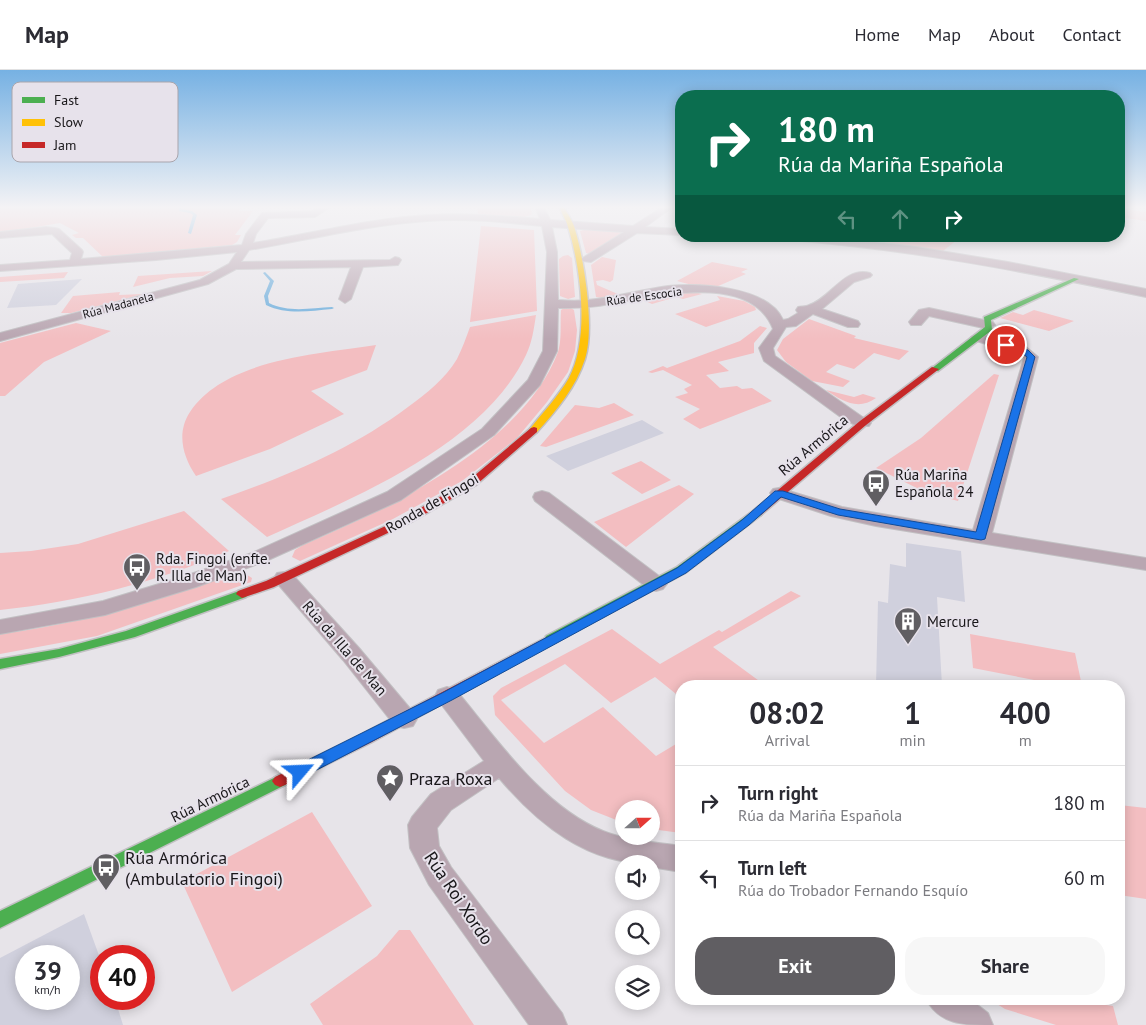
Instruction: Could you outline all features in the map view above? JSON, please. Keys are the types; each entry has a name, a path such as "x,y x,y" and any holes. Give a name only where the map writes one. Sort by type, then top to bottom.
{"street":[{"path":"75,262 78,252 76,251"},
{"path":"0,268 236,251"},
{"path":"0,274 137,264 240,251"},
{"name":"Rúa Madanela","path":"0,337 204,282 219,276 233,266 244,251"},
{"path":"587,259 591,259 604,251"},
{"path":"916,251 1146,293"},
{"name":"Ronda de Fingoi","path":"0,627 105,608 189,582 249,561 394,496 488,432 535,382 550,351 552,304 564,252 580,263 584,304 584,346 582,357 572,381 556,406 528,437 472,483 407,520 285,577 130,634 59,653 0,664"},
{"path":"233,266 394,263 395,260"},
{"path":"345,299 358,264"},
{"path":"779,324 791,323 850,280 866,274"},
{"name":"Rúa Armórica","path":"0,920 404,719 682,570 745,523 863,423 983,331 987,319 1076,279"},
{"name":"Rúa de Escocia","path":"584,304 677,289 739,295 762,303 772,311"},
{"path":"552,304 584,304"},
{"path":"853,324 811,309 772,311 780,329 766,348 769,358 848,415 863,423"},
{"path":"916,322 924,313 930,312 983,331 1031,357 981,536"},
{"path":"779,493 838,512 1146,564"},
{"path":"542,497 656,584"},
{"path":"274,550 285,577"},
{"path":"249,561 285,577"},
{"name":"Rúa da Illa de Man","path":"285,577 404,719"},
{"path":"447,696 501,762 540,805 582,835 617,848 675,858"},
{"name":"Rúa Roi Xordo","path":"501,762 441,802 422,825 424,848 440,876 550,1025"},
{"path":"950,1005 976,1025"}],"shaded area":[{"path":"96,251 172,251 103,257"},
{"path":"478,251 535,251 537,311 470,322"},
{"path":"585,251 595,251 589,254"},
{"path":"568,255 572,258 575,297 568,299 560,296 559,259"},
{"path":"602,257 616,260 613,280 610,282 596,281 597,285 620,295 596,297 591,265"},
{"path":"712,262 748,269 741,272 746,274 716,287 692,285 677,281"},
{"path":"212,271 203,276 170,278 133,287 138,276"},
{"path":"68,272 64,278 0,282 0,277"},
{"path":"120,292 119,295 143,294 71,313 61,313 73,296"},
{"path":"694,292 702,294 683,299 676,297 652,304 639,298 672,293"},
{"path":"717,296 744,301 755,307 756,310 706,327 675,314 720,300"},
{"path":"564,308 574,310 577,330 575,351 568,372 547,402 517,438 462,481 393,519 300,561 292,557 295,550 303,545 412,492 450,469 485,444 515,416 541,385 558,352 561,310"},
{"path":"1034,310 1074,321 1049,331 1000,318 1013,312 1023,315"},
{"path":"536,315 526,355 506,387 479,416 448,442 413,466 338,505 267,537 221,499 270,481 342,449 387,422 422,396 447,373 457,359 470,327"},
{"path":"809,319 856,336 854,338 909,351 899,360 874,353 854,369 837,364 826,372 850,381 843,387 812,381 786,362 777,350 783,339"},
{"path":"76,323 111,331 44,362 5,396 0,396 0,343"},
{"path":"760,326 767,328 754,343 754,353 718,362 729,371 706,375 720,388 737,386 742,389 752,388 772,401 700,429 683,419 700,409 675,397 688,393 684,389 692,385 663,370 652,373 648,372 663,366 667,368 740,341"},
{"path":"376,345 367,370 311,391 344,414 270,449 196,476 191,469 185,453 182,436 186,420 190,412 206,394 226,380 274,362"},
{"path":"994,374 999,375 958,501 925,492 876,468 921,438"},
{"path":"826,390 854,397 863,394 876,398 863,404 856,404 844,401"},
{"path":"614,403 634,415 546,447 540,446 575,405 599,408"},
{"path":"641,461 671,480 642,494 611,473"},
{"path":"679,485 694,494 626,547 594,522"},
{"path":"184,511 229,551 174,572 117,589 58,602 0,610 0,553 31,551 78,544"},
{"path":"241,571 252,578 251,582 97,636 0,654 0,634 109,613 172,595"},
{"path":"791,591 801,596 713,647 758,680 675,680 675,693 655,677 611,703 565,664 501,700 544,743 603,707 656,756 675,745 675,832 660,830 660,800 615,800 615,819 591,810 565,791 495,715 493,696 501,688 612,629 660,664 719,630 722,632"},
{"path":"970,634 1075,653 1081,680 1034,680 973,668"},
{"path":"1125,806 1146,808 1146,899 1125,896"},
{"path":"312,812 372,906 232,992 182,882"},
{"path":"399,930 410,930 474,1025 323,1025 310,1004 377,956"},
{"path":"999,1005 1107,1005 1113,1006 1118,1025 1056,1025 1005,1009"}],"building":[{"path":"82,279 56,305 7,308 18,284"},
{"path":"642,420 664,433 568,471 546,456"},
{"name":"Mercure","path":"906,543 961,551 965,602 937,597 942,680 876,680 878,601 888,603 890,564 906,567"},
{"path":"84,914 95,945 90,945 90,1010 118,1010 123,1025 0,1025 0,958 15,950 15,1010 80,1010 80,945 25,945"}],"waterway":[{"path":"265,273 272,281 266,296 267,304 290,310 332,308"}],"traffic: fast":[{"path":"935,369 989,328 987,319 1076,279"},
{"path":"551,639 681,570 757,513"},
{"path":"0,664 59,653 130,634 242,594"},
{"path":"0,920 280,781"}],"traffic: slow":[{"path":"534,430 556,405 574,377 582,356 585,329 583,292 577,251"}],"traffic: jam":[{"path":"757,513 863,423 935,369"},
{"path":"242,594 270,584 407,520 472,483 534,430"},
{"path":"280,781 367,738 551,639"}],"place":[{"name":"Rúa Mariña Española 24","path":"876,507"},
{"name":"Rda. Fingoi (enfte. R. Illa de Man)","path":"137,591"},
{"name":"Mercure","path":"908,645"},
{"name":"Praza Roxa","path":"390,802"},
{"name":"Rúa Armórica (Ambulatorio Fingoi)","path":"106,891"}],"route":[{"path":"300,772 447,696 682,570 745,523 779,493 838,512 876,520 981,536 1031,357 1026,352 1006,345"}]}
